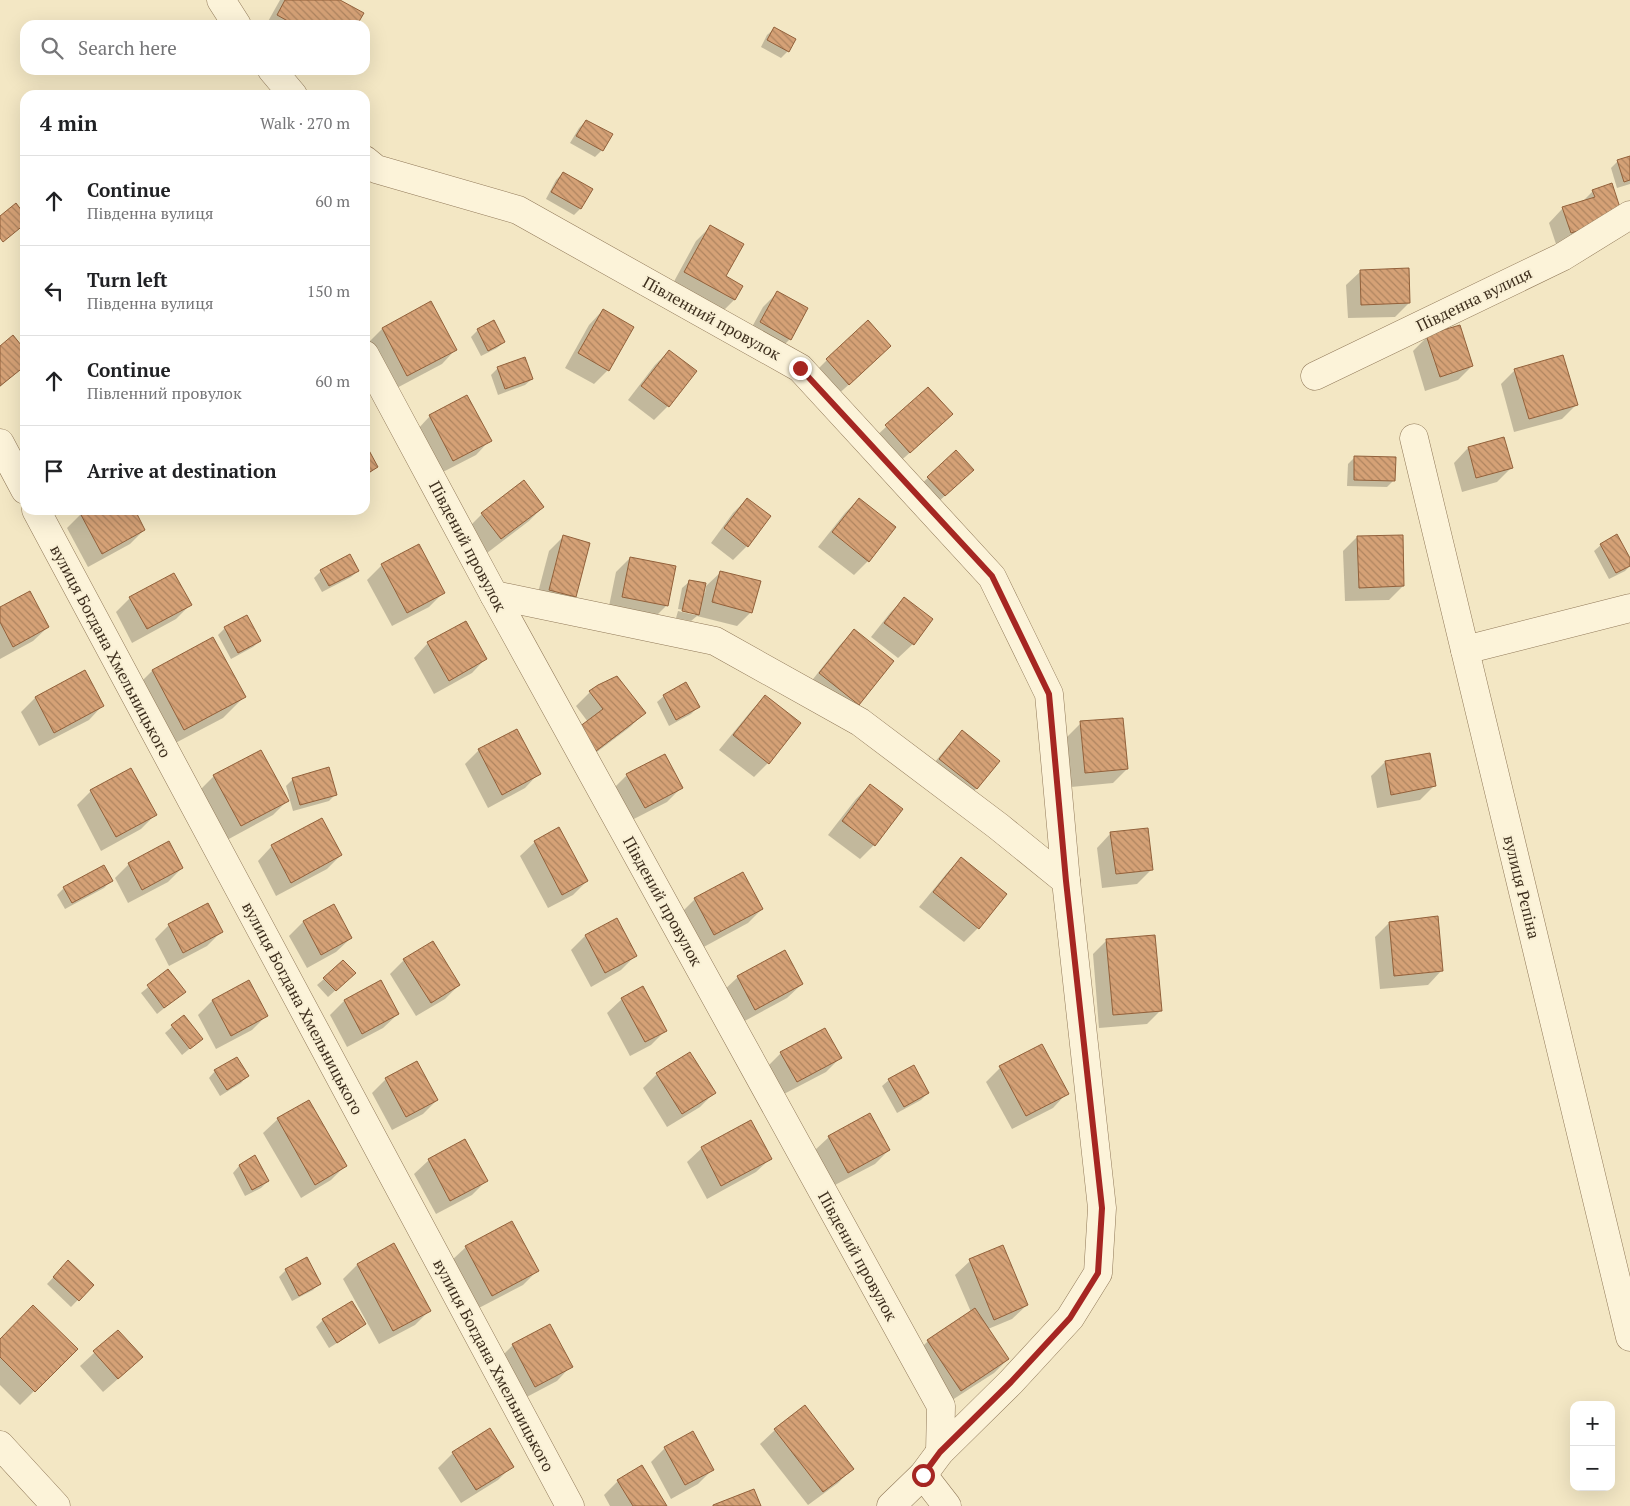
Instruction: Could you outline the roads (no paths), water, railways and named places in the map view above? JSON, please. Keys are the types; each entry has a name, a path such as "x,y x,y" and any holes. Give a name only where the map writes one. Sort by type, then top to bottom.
{"street":[{"path":"220,0 234,20"},
{"path":"276,75 289,90"},
{"name":"Півленний провулок","path":"370,164 376,169 518,210 800,368 992,576 1049,694 1066,881"},
{"name":"Південна вулиця","path":"1315,376 1562,257 1630,215"},
{"name":"Південий провулок","path":"370,364 494,595 940,1406 940,1452"},
{"name":"вулиця Рєпіна","path":"1414,438 1630,1337"},
{"path":"0,444 20,481"},
{"name":"вулиця Богдана Хмельницького","path":"39,515 570,1506"},
{"path":"494,595 715,641 860,722 998,826 1066,881 1102,1208 1098,1273 1070,1318 1011,1382 940,1452 923,1475 891,1506"},
{"path":"1465,650 1630,608"},
{"path":"0,1445 56,1506"},
{"path":"923,1475 947,1506"}]}
